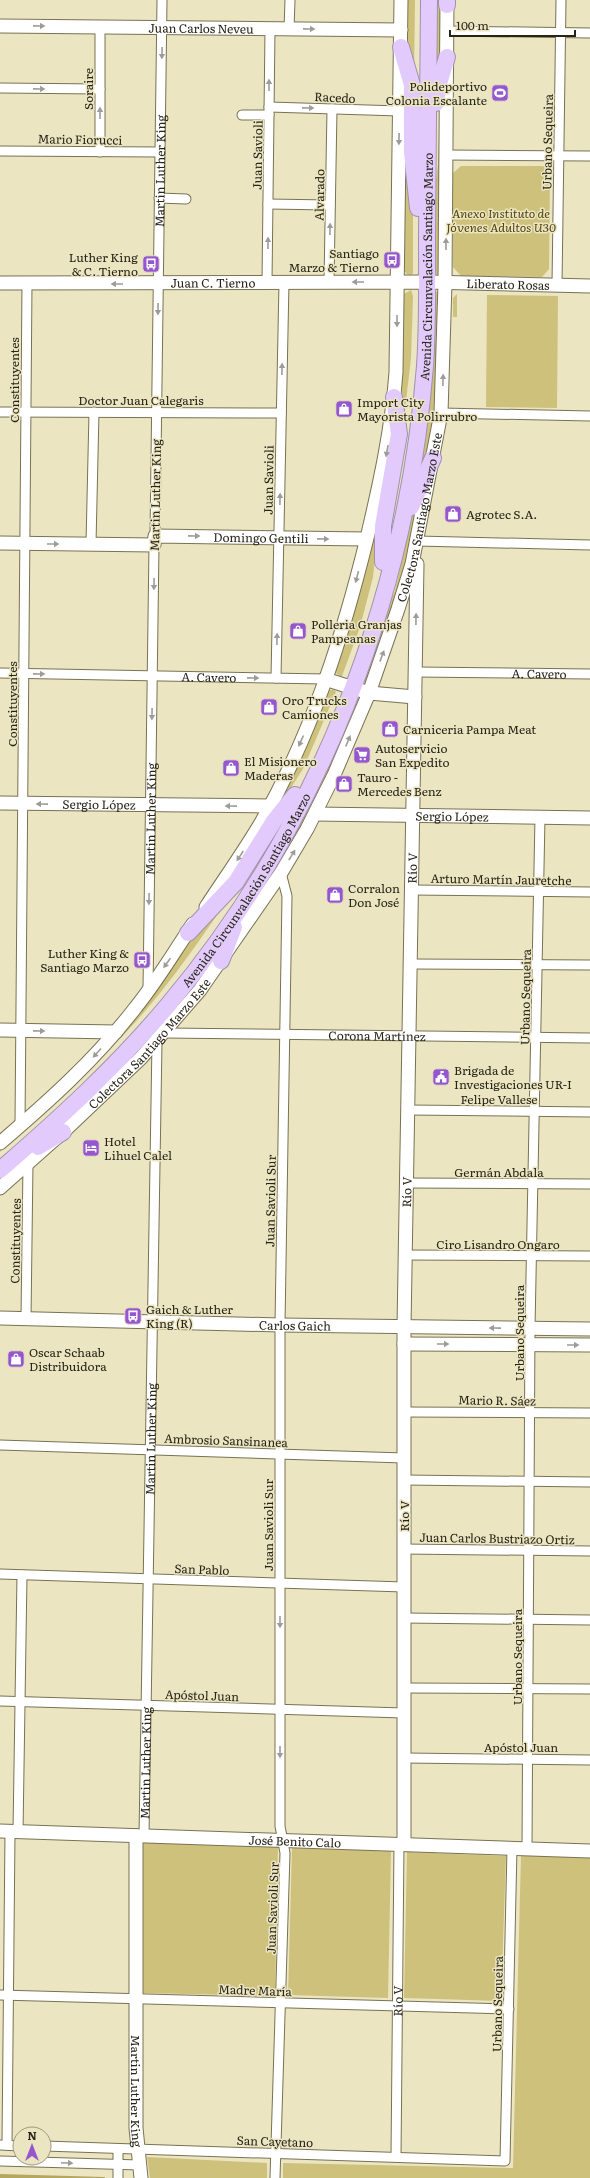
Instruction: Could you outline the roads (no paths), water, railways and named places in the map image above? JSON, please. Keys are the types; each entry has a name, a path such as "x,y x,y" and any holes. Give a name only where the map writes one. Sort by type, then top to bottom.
{"highway":[{"name":"Avenida Circunvalación Santiago Marzo","path":"419,0 423,211"},
{"name":"Avenida Circunvalación Santiago Marzo","path":"0,1156 86,1080 168,990 202,944 244,882 295,795 370,642 392,565 412,466 425,364 422,282 429,0"},
{"path":"401,47 412,85 412,152 423,211"},
{"path":"423,211 435,160 436,96 447,57"},
{"name":"Avenida Circunvalación Santiago Marzo","path":"0,1170 82,1097 153,1023 212,948 278,847 320,765 348,686 383,562 399,480 412,398 422,282"},
{"path":"383,562 383,526 398,437 394,397"},
{"path":"370,642 394,583 412,504 433,458"},
{"path":"188,933 236,882 274,821 295,795"},
{"path":"221,961 234,929 268,874 278,847"},
{"path":"0,1180 38,1147 63,1132"}],"street":[{"name":"Martin Luther King","path":"148,990 162,0"},
{"path":"289,29 290,0"},
{"path":"0,1143 65,1086 116,1032 188,933 237,861 270,806 306,731 325,679 346,618 366,539 385,459 394,397 397,348 401,0"},
{"name":"Urbano Sequeira","path":"557,285 561,0"},
{"name":"Colectora Santiago Marzo Este","path":"0,1188 63,1132 161,1037 192,1000 221,961 280,873 315,814 334,775 369,693 402,598 417,541 441,413 445,283 447,2"},
{"name":"Juan Carlos Neveu","path":"0,26 401,30"},
{"name":"Soraire","path":"100,27 100,152"},
{"name":"Juan Savioli","path":"267,282 270,29"},
{"path":"447,31 590,32"},
{"path":"0,88 100,89"},
{"name":"Alvarado","path":"329,282 332,110"},
{"name":"Racedo","path":"242,115 269,111 400,111"},
{"name":"Mario Fiorucci","path":"0,151 160,152"},
{"path":"446,155 590,156"},
{"path":"159,198 186,199"},
{"path":"268,204 330,205"},
{"name":"Juan Savioli","path":"276,678 284,282"},
{"name":"Juan C. Tierno","path":"0,283 422,282"},
{"name":"Liberato Rosas","path":"422,282 590,286"},
{"name":"Constituyentes","path":"20,1126 27,283"},
{"name":"Doctor Juan Calegaris","path":"0,412 281,413"},
{"path":"91,544 94,412"},
{"path":"441,413 590,416"},
{"name":"Domingo Gentili","path":"0,543 91,544 154,540 279,538 366,539"},
{"path":"417,541 590,545"},
{"name":"Río V","path":"396,2157 397,2006 404,1758 404,1327 417,541"},
{"name":"A. Cavero","path":"416,672 590,674"},
{"name":"A. Cavero","path":"0,673 325,679 369,693 415,697"},
{"name":"Sergio López","path":"0,803 270,806"},
{"name":"Sergio López","path":"315,814 590,818"},
{"name":"Urbano Sequeira","path":"527,1849 530,1328 540,817"},
{"name":"Juan Savioli Sur","path":"275,2178 285,1853 280,1826 280,1325 287,896 280,873"},
{"name":"Arturo Martín Jauretche","path":"412,890 590,892"},
{"path":"411,964 590,965"},
{"path":"0,1030 116,1032"},
{"name":"Corona Martínez","path":"161,1037 285,1034 590,1038"},
{"name":"Martin Luther King","path":"140,2172 137,2149 136,1999 140,1836 146,1705 152,1322 161,1037"},
{"name":"Felipe Vallese","path":"408,1110 590,1112"},
{"name":"Constituyentes","path":"26,1319 28,1163"},
{"name":"Germán Abdala","path":"407,1183 590,1184"},
{"name":"Ciro Lisandro Ongaro","path":"406,1255 590,1256"},
{"name":"Carlos Gaich","path":"0,1318 280,1325 590,1328"},
{"path":"404,1344 590,1345"},
{"name":"Mario R. Sáez","path":"404,1412 590,1413"},
{"name":"Ambrosio Sansinanea","path":"0,1445 404,1458"},
{"path":"404,1480 590,1482"},
{"name":"Juan Carlos Bustriazo Ortiz","path":"404,1549 590,1551"},
{"name":"San Pablo","path":"0,1574 404,1587"},
{"path":"4,2145 4,1995 10,1832 20,1702 22,1575"},
{"path":"404,1618 590,1620"},
{"path":"404,1688 590,1689"},
{"name":"Apóstol Juan","path":"0,1701 404,1713"},
{"name":"Apóstol Juan","path":"404,1758 590,1760"},
{"name":"José Benito Calo","path":"10,1832 590,1851"},
{"name":"Urbano Sequeira","path":"505,2161 512,1848"},
{"name":"Madre María","path":"4,1995 509,2009"},
{"name":"San Cayetano","path":"52,2146 505,2161"},
{"name":"Martin Luther King","path":"118,2149 118,2178"},
{"path":"0,2161 118,2165 140,2172"}],"place":[{"name":"Polideportivo Colonia Escalante","path":"500,93"},
{"name":"Santiago Marzo & Tierno","path":"392,260"},
{"name":"Luther King & C. Tierno","path":"151,264"},
{"name":"Import City Mayorista Polirrubro","path":"344,409"},
{"name":"Agrotec S.A.","path":"453,514"},
{"name":"Polleria Granjas Pampeanas","path":"298,631"},
{"name":"Oro Trucks Camiones","path":"269,707"},
{"name":"Carniceria Pampa Meat","path":"390,729"},
{"name":"Autoservicio San Expedito","path":"362,755"},
{"name":"El Misionero Maderas","path":"231,768"},
{"name":"Tauro - Mercedes Benz","path":"344,784"},
{"name":"Corralon Don José","path":"335,895"},
{"name":"Luther King & Santiago Marzo","path":"142,960"},
{"name":"Brigada de Investigaciones UR-I","path":"441,1077"},
{"name":"Hotel Lihuel Calel","path":"91,1148"},
{"name":"Gaich & Luther King (R)","path":"133,1316"},
{"name":"Oscar Schaab Distribuidora","path":"16,1359"}],"park label":[{"name":"Anexo Instituto de Jóvenes Adultos U30","path":"501,220"}]}
